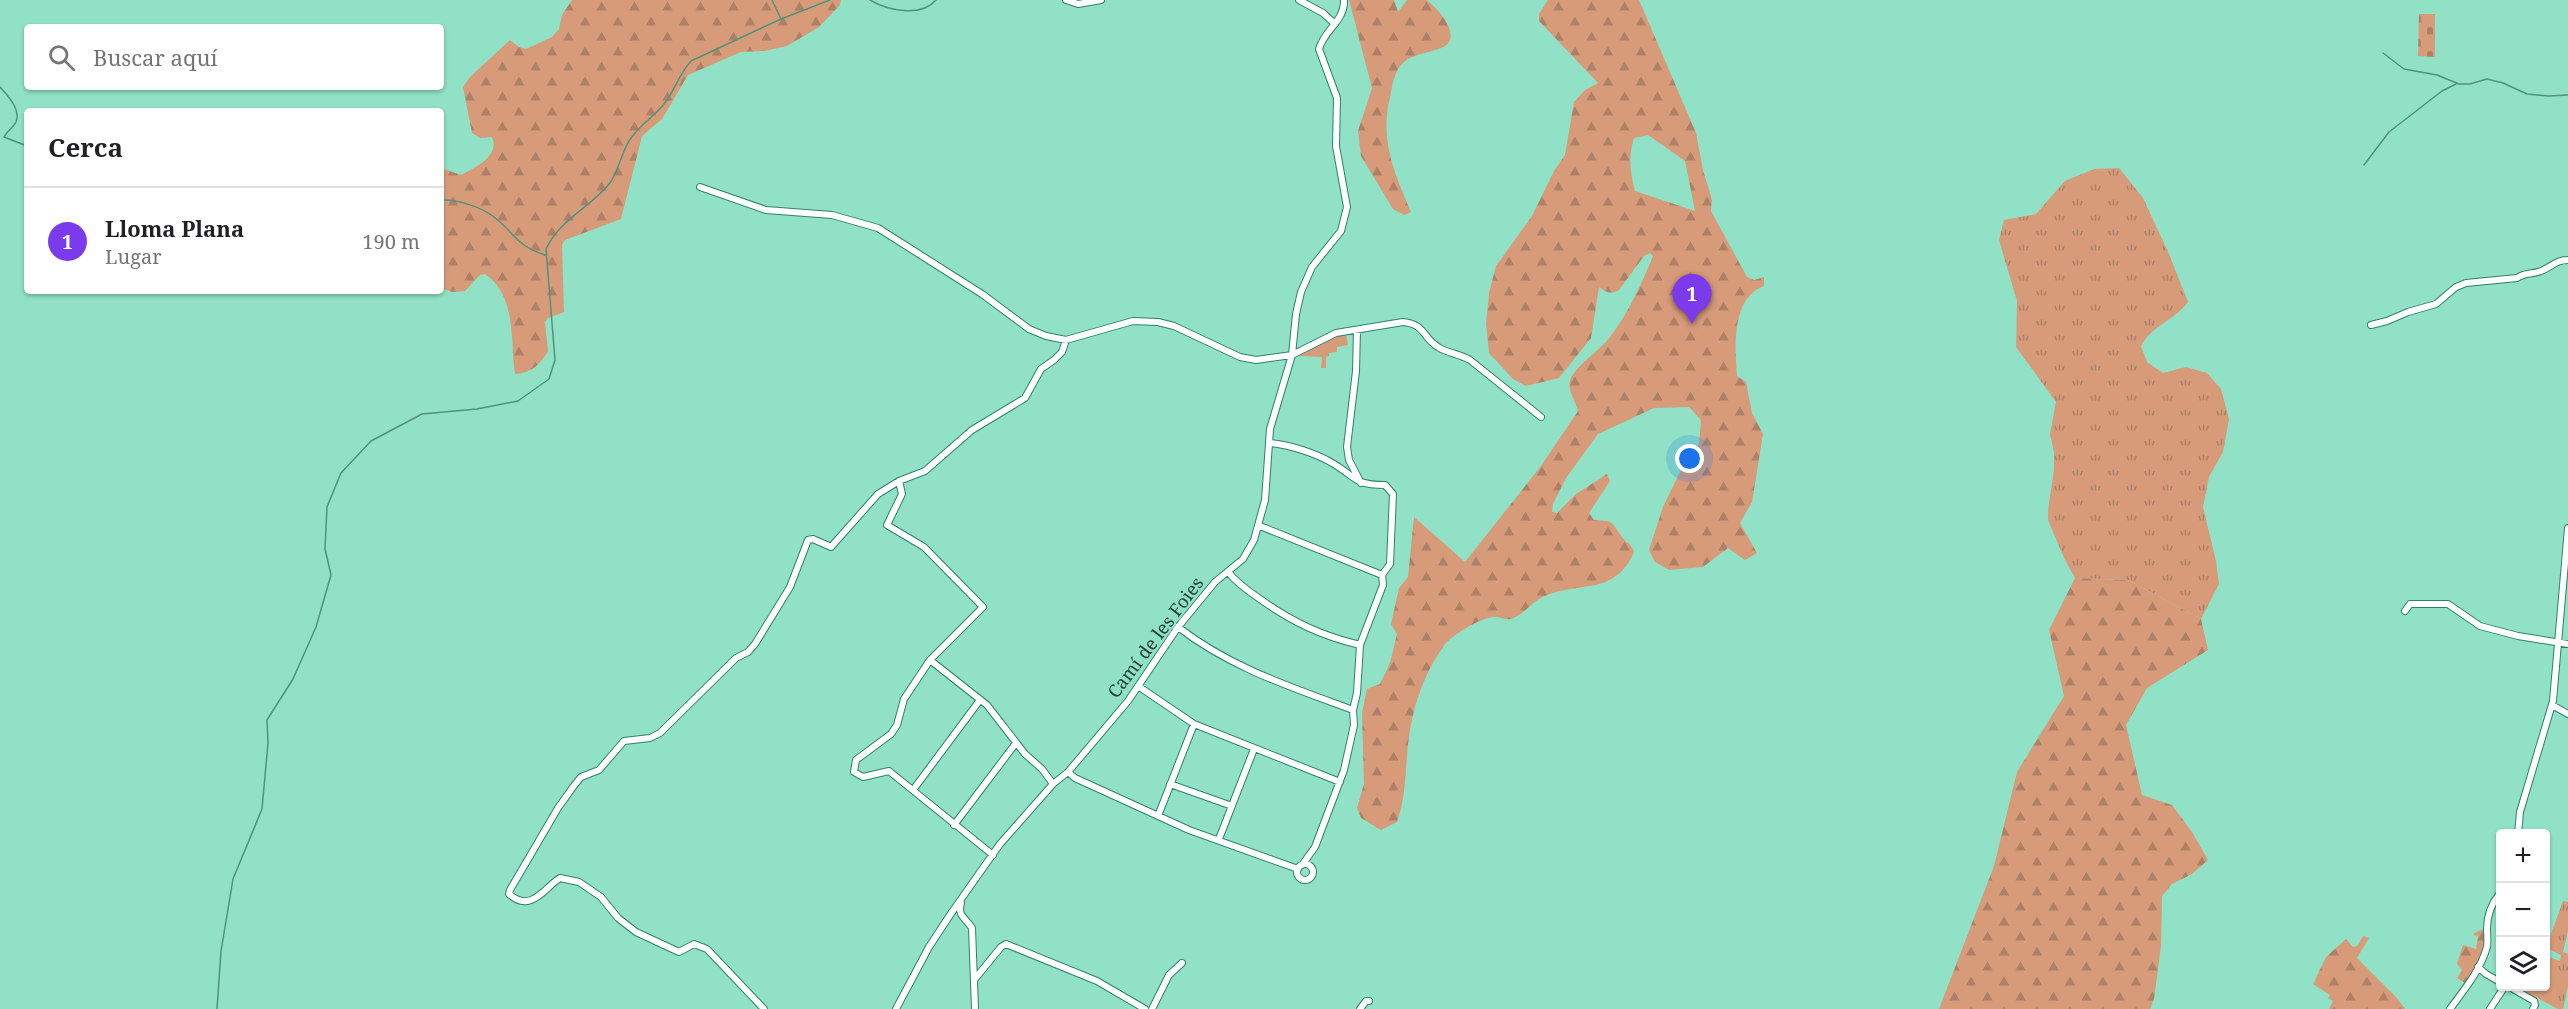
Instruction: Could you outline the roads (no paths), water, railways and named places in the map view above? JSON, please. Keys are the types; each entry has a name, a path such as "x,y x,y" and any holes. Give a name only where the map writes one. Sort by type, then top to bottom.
{"street":[{"path":"1066,0 1078,4 1101,0"},
{"path":"1299,0 1323,13 1335,24 1343,12 1344,0"},
{"name":"Camí de les Foies","path":"896,1009 929,947 993,855 1053,784 1068,772 1138,686 1178,627 1215,582 1247,553 1260,526 1265,500 1271,424 1292,355 1296,314 1312,267 1341,231 1347,207 1336,146 1337,98 1319,49 1321,42 1335,24"},
{"path":"700,187 766,210 832,215 878,228 991,301 1029,329 1046,336 1066,340 1133,321 1144,321 1174,326 1240,357 1256,360 1292,355 1333,334 1402,322 1417,325 1436,345 1470,360 1540,417"},
{"path":"2370,325 2436,304 2456,286 2517,278 2523,273 2540,272 2558,261 2568,260"},
{"path":"1357,330 1356,371 1347,447 1349,460 1361,483"},
{"path":"764,1009 706,949 694,944 679,952 636,932 618,918 601,897 579,882 560,878 541,896 526,900 519,900 509,894 558,808 581,777 599,770 624,741 650,738 660,733 736,658 748,652 790,587 808,540 813,539 831,547 878,494 899,481 925,471 972,430 1025,398 1041,369 1062,352 1066,340"},
{"path":"1270,443 1282,444 1331,462 1361,483 1385,485 1393,494 1390,564 1382,575 1383,585 1360,645 1353,710 1354,725 1340,782 1315,847 1311,877 1304,880 1298,874 1300,867 1315,847"},
{"path":"899,481 902,494 887,525 924,547 983,607 930,660 904,699 897,725 891,734 862,754 853,767 857,776 862,777 889,771 993,855"},
{"path":"1260,526 1382,575"},
{"path":"2518,829 2520,812 2552,705 2568,528"},
{"path":"1228,572 1240,585 1300,625 1322,635 1360,645"},
{"path":"2405,610 2410,604 2448,604 2480,626 2518,636 2568,644"},
{"path":"1178,627 1207,649 1235,664 1283,686 1353,710"},
{"path":"930,660 980,700 1053,784"},
{"path":"1138,686 1194,724 1340,782"},
{"path":"913,790 980,700"},
{"path":"2552,705 2568,714"},
{"path":"1158,816 1194,724"},
{"path":"954,825 1016,743"},
{"path":"1219,839 1254,748"},
{"path":"1068,772 1075,778 1206,836 1300,867 1307,864 1312,870"},
{"path":"1170,784 1232,806"},
{"path":"960,900 961,916 972,928 975,1009"},
{"path":"2450,1009 2473,978 2486,949 2490,913 2496,901"},
{"path":"974,980 1006,944 1096,981 1145,1009"},
{"path":"1152,1009 1169,975 1182,963"},
{"path":"2478,967 2496,980"},
{"path":"2473,978 2486,974"},
{"path":"2490,1009 2503,991"},
{"path":"2514,991 2534,1001 2533,1009"},
{"path":"1360,1009 1366,1001 1369,1001"}],"waterway":[{"path":"217,1009 221,951 233,879 262,809 268,743 267,720 293,679 316,627 331,575 325,549 327,507 341,473 371,441 422,414 477,409 518,401 549,379 555,360 546,249 559,229 610,183 629,141 664,104 691,61 781,19 772,0"},
{"path":"781,19 830,0"},
{"path":"870,0 885,7 913,11 930,6 936,0"},
{"path":"2383,53 2404,69 2437,75 2459,84 2470,84 2487,79 2503,83 2527,94 2568,95"},
{"path":"2364,165 2389,132 2442,91 2456,84"},
{"path":"0,87 17,112 15,124 4,137 24,145"},
{"path":"444,200 469,204 482,210 494,217 528,248 545,255"}],"place":[{"name":"Lloma Plana","path":"1692,324"}]}
